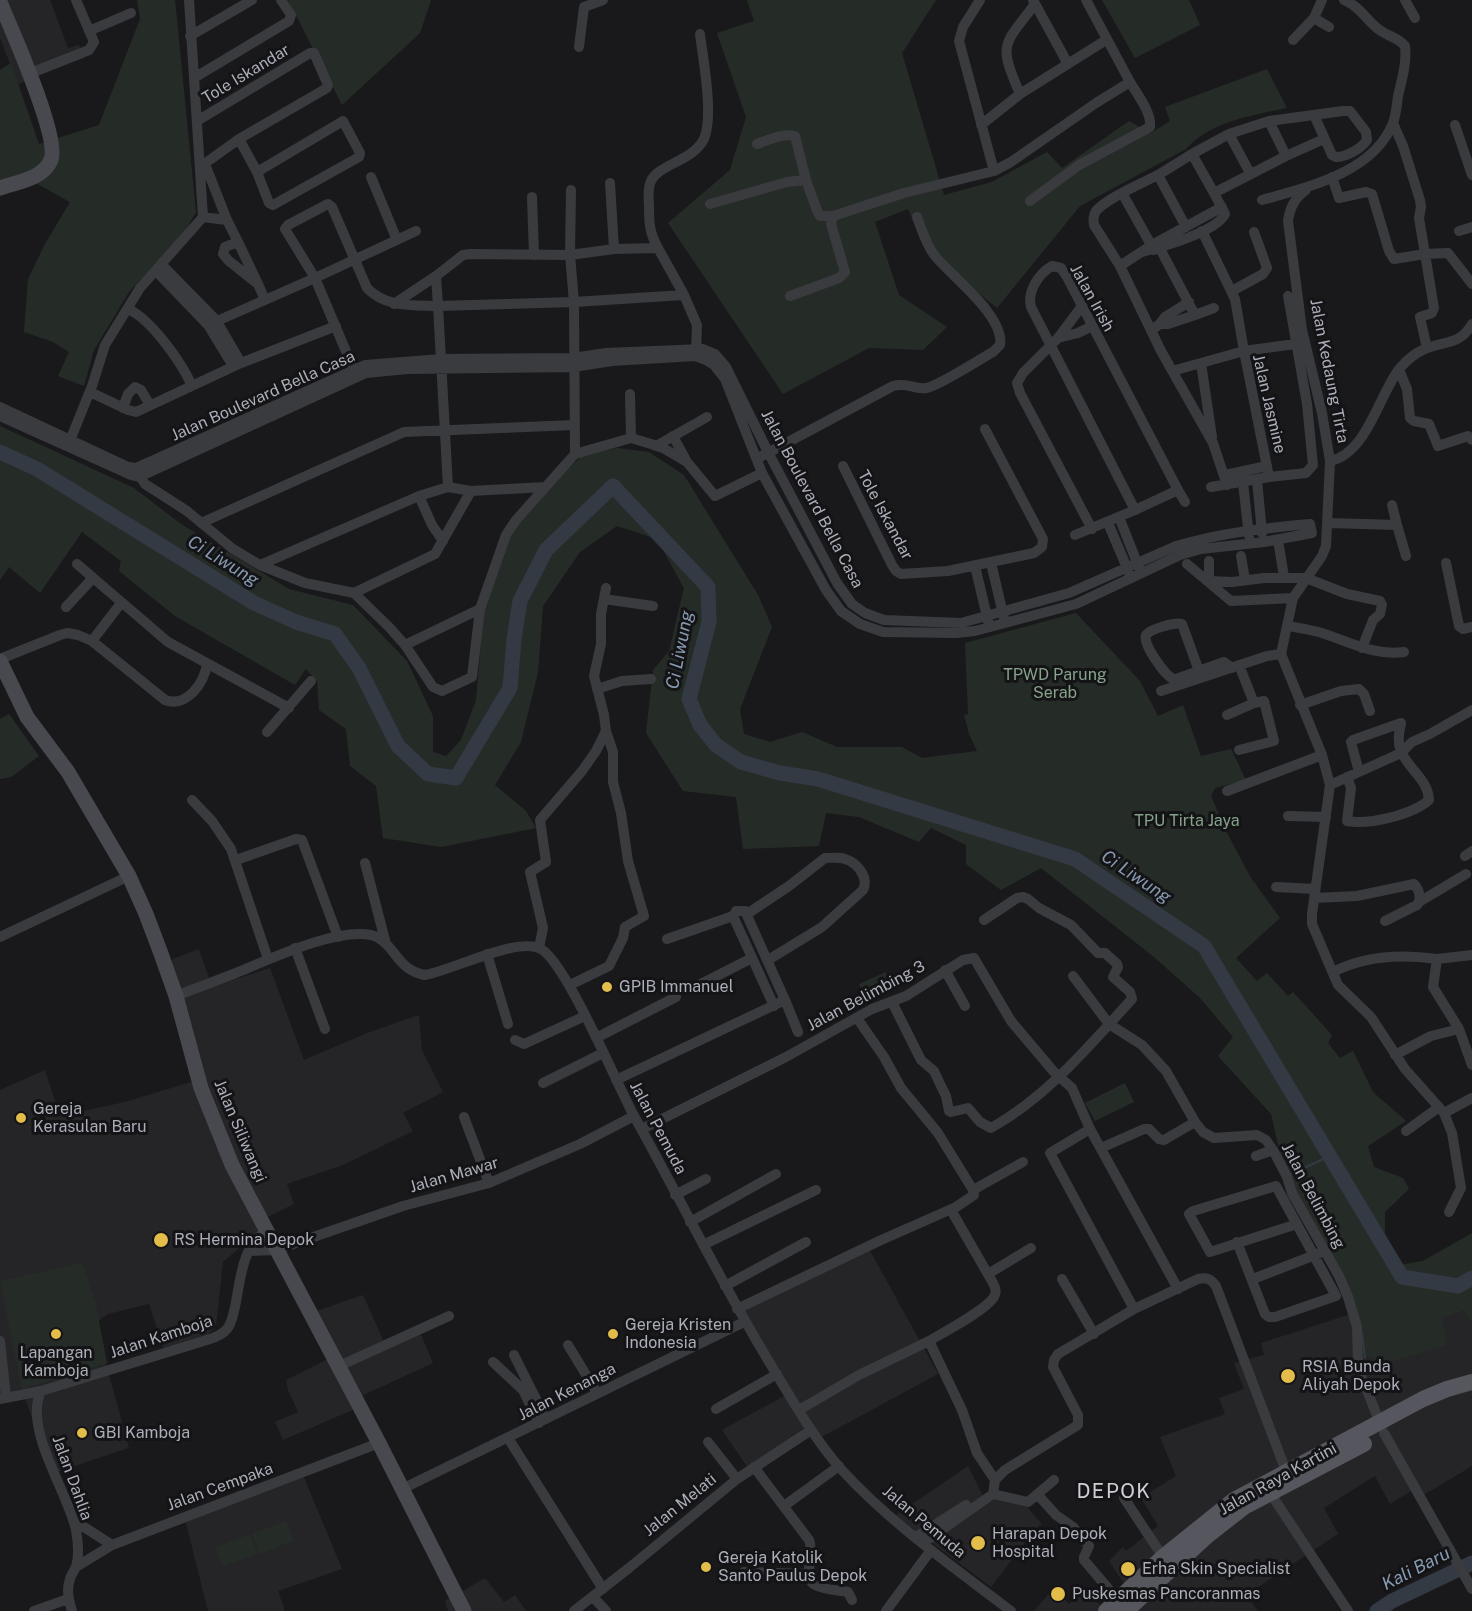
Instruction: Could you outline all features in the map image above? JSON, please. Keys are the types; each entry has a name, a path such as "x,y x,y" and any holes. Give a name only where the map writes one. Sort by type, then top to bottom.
{"main road":[{"path":"0,4 48,129 52,152 51,159 38,174 0,188"},
{"name":"Jalan Siliwangi","path":"0,660 27,717 68,772 129,876 146,914 176,996 204,1095 232,1165 379,1443 464,1611"},
{"name":"Jalan Raya Kartini","path":"1116,1607 1162,1557 1221,1509 1267,1488 1382,1428 1434,1394 1472,1382"},
{"name":"Jalan Raya Kartini","path":"1116,1607 1244,1507 1286,1471 1439,1404 1472,1393"}],"street":[{"path":"28,74 89,50 94,42 76,0"},
{"name":"Tole Iskandar","path":"189,0 194,78 289,21 291,15 281,0"},
{"path":"190,36 252,0"},
{"path":"579,47 584,7 603,0"},
{"path":"980,0 963,27 959,41 994,171"},
{"path":"1030,201 1079,165 1150,127 1147,113 1086,0"},
{"path":"1293,40 1314,18 1322,0"},
{"path":"1262,200 1309,187 1364,159 1379,145 1393,123 1405,62 1405,46 1397,38 1376,28 1356,3 1344,0"},
{"path":"1405,0 1415,18"},
{"path":"1020,94 1008,66 1005,50 1012,34 1034,2 1068,64"},
{"path":"89,30 131,13"},
{"path":"1314,18 1329,27"},
{"path":"696,352 697,325 650,231 648,191 656,175 694,151 705,135 707,105 700,34"},
{"path":"981,125 1020,94 1106,40"},
{"name":"Tole Iskandar","path":"197,121 308,54 314,53 328,87 239,139 202,165"},
{"path":"69,443 90,392 105,345 140,288 203,217 202,165 194,78"},
{"path":"756,144 777,137 795,136 806,180 818,213 820,216 832,216 904,193 994,171 1130,82"},
{"path":"1268,471 1226,480 1213,443 1172,371 1156,327 1094,225 1093,219 1099,208 1192,153 1229,134 1269,121 1314,115 1350,111 1367,136 1367,140 1362,146 1339,158 1332,155 1314,115"},
{"path":"239,139 257,172 269,203 273,205 359,157 360,153 343,121 257,172"},
{"path":"1269,121 1286,156"},
{"path":"1393,123 1403,146 1420,200 1419,218 1434,310 1420,317 1427,348"},
{"path":"1455,125 1472,174"},
{"path":"1229,134 1250,173"},
{"path":"1214,193 1250,173 1324,139"},
{"path":"1120,266 1156,246 1202,231 1226,214 1192,153"},
{"path":"202,165 265,300"},
{"path":"1158,175 1186,227"},
{"path":"372,177 397,240"},
{"path":"1332,177 1339,198 1366,192 1372,195 1389,251 1394,259 1448,253 1472,284"},
{"path":"710,204 787,182 806,180"},
{"path":"610,183 614,249"},
{"name":"Jalan Kedaung Tirta","path":"1281,654 1293,598 1322,556 1326,546 1328,523 1330,461 1322,412 1302,330 1288,221 1292,204 1309,187"},
{"path":"571,190 570,255 574,302 575,454"},
{"path":"1122,194 1156,246 1196,315"},
{"path":"532,197 534,255"},
{"path":"356,374 315,278 285,229 288,225 328,204 332,207 353,260 368,288 378,297 394,304 438,306 574,302 684,295"},
{"path":"1156,246 1222,207"},
{"path":"790,297 839,278 845,272 831,224 832,216"},
{"path":"203,217 227,220"},
{"path":"756,459 893,386 907,384 921,388 933,387 993,352 1000,345 998,332 987,311 933,254 917,217"},
{"path":"1459,231 1472,227"},
{"path":"212,323 416,231"},
{"path":"1202,231 1232,291 1244,351 1295,344"},
{"path":"1232,291 1263,274 1267,268 1254,232"},
{"path":"238,242 225,247 223,254 258,284"},
{"path":"394,304 463,255 570,255 614,249 658,248"},
{"name":"Jalan Irish","path":"1135,510 1055,341 1031,308 1030,295 1041,275 1052,266 1061,268 1178,490"},
{"path":"159,267 212,323 237,365"},
{"path":"436,276 448,487"},
{"name":"Jalan Jasmine","path":"1211,487 1226,480 1244,483 1257,480 1268,471 1306,473 1313,465 1307,404 1288,296"},
{"path":"1156,327 1165,317 1189,302"},
{"path":"1082,306 1055,341 1017,383 1020,393 1092,529"},
{"path":"1156,327 1214,308"},
{"path":"128,309 144,320 175,354 192,386"},
{"name":"Jalan Kedaung Tirta","path":"1330,461 1347,453 1362,436 1399,370 1412,356 1427,348 1455,341 1466,333 1472,324"},
{"path":"90,392 136,412 237,365 336,326"},
{"path":"1055,341 1092,326"},
{"name":"Jalan Jasmine","path":"1172,371 1244,351 1268,471"},
{"name":"Jalan Boulevard Bella Casa","path":"137,472 356,374 364,365 573,363 606,353 696,352 715,354 726,367 837,583 852,604 865,613 884,620 988,622 1005,624 1076,604 1134,571 1176,546 1262,529 1310,529 1264,542 1201,549 1180,555 1134,571 1069,594 1002,612 988,622 956,633 883,632 861,624 841,611 826,590 762,473 725,379 714,365 696,352"},
{"path":"1202,363 1213,443"},
{"path":"1399,370 1407,389 1410,418 1429,424 1438,446 1468,436 1472,440"},
{"path":"123,408 128,394 135,387 141,390 150,405"},
{"path":"630,394 631,438"},
{"path":"0,407 131,475 137,472 145,484 187,511 233,549 260,565 305,584 354,593 380,616 405,645 433,687 439,691 446,690 472,677 480,609 507,535 516,520 575,454 631,438 656,446 687,462"},
{"path":"0,416 69,443"},
{"path":"656,446 707,417"},
{"path":"201,523 404,432 574,425"},
{"path":"985,429 1043,539 1042,547 1034,553 991,563 1005,624"},
{"path":"673,436 687,462 715,496 762,473"},
{"name":"Tole Iskandar","path":"843,466 896,571 902,574 948,571 991,563"},
{"path":"1257,480 1264,542"},
{"path":"1244,483 1250,544"},
{"path":"260,565 419,496 448,487 471,491 545,487"},
{"path":"1075,535 1178,490 1185,502"},
{"path":"354,593 429,558 439,549 471,491"},
{"path":"419,496 442,541"},
{"path":"1392,505 1406,556"},
{"path":"1119,517 1134,571"},
{"path":"1108,522 1134,571"},
{"path":"1328,523 1397,525"},
{"path":"1280,546 1284,577"},
{"path":"1241,556 1245,580"},
{"path":"1209,561 1209,581"},
{"path":"1446,563 1459,626 1463,629 1472,627"},
{"path":"77,564 168,642 289,708"},
{"path":"1187,564 1231,601 1293,598"},
{"path":"975,566 988,622"},
{"path":"66,608 93,578"},
{"path":"1209,581 1306,578 1347,594 1382,603 1380,612 1373,620 1362,648"},
{"path":"570,985 609,966 623,938 625,927 644,916 628,861 621,813 613,782 612,752 594,670 602,644 601,614 606,588"},
{"path":"604,599 653,606"},
{"path":"92,641 122,603"},
{"path":"405,645 480,609"},
{"path":"1199,671 1182,624 1169,625 1146,635 1146,642 1169,677 1176,679 1199,671 1224,662 1236,666 1254,704"},
{"path":"1288,626 1328,635 1362,648 1386,653 1404,652"},
{"path":"0,660 31,645 67,633 78,635 92,641 165,700 174,704 194,692 205,676 207,664"},
{"path":"1161,691 1267,656 1281,654 1322,755 1330,785 1314,893 1312,924 1342,990 1371,1017 1395,1055 1426,1095 1441,1110 1452,1133 1461,1188 1449,1212"},
{"path":"597,689 622,681 651,679"},
{"path":"267,732 311,681"},
{"path":"1300,705 1341,691 1359,689 1364,694 1370,711"},
{"path":"1227,715 1264,701 1274,741 1239,750"},
{"path":"1330,785 1401,753 1412,742 1431,734 1472,710"},
{"path":"1347,777 1351,788 1347,821 1360,823 1382,820 1427,802 1429,796 1421,778 1401,753 1398,740 1401,723 1351,742 1359,772"},
{"path":"176,996 295,948 338,937 371,935 386,944 404,966 411,971 425,975 487,954 517,947 539,948 543,928 530,872 531,869 546,862 540,820 582,771 600,745 606,731"},
{"path":"1227,791 1322,755"},
{"path":"192,800 222,835 236,860 268,959"},
{"path":"1288,816 1326,817"},
{"path":"236,860 296,839 302,840 338,937"},
{"path":"747,914 825,858 848,860 865,878 866,884 863,890 835,917 768,960"},
{"path":"365,863 386,944"},
{"path":"1385,921 1414,907 1466,874"},
{"path":"0,938 129,876"},
{"path":"1276,887 1357,896 1411,884 1416,886 1419,902"},
{"path":"892,1002 921,1060 934,1071 946,1096 949,1111 968,1108 980,1122 991,1128 1019,1111 1089,1048 1133,997 1113,977 1118,967 1105,953 1099,953 1071,926 1023,897 1013,900 984,920"},
{"path":"667,939 733,916 736,911 742,910 747,914 798,1032"},
{"path":"733,916 774,1006"},
{"path":"295,948 325,1029"},
{"name":"Jalan Pemuda","path":"539,948 549,956 570,985 675,1195 744,1322 811,1430 838,1466 880,1507 1011,1611"},
{"path":"487,954 508,1024"},
{"path":"1333,972 1356,962 1372,959 1415,957 1437,959 1472,955"},
{"path":"689,990 752,958"},
{"name":"Jalan Belimbing 3","path":"642,1129 786,1057 857,1018 915,991 967,958 976,959 1011,1021 1058,1076"},
{"path":"1437,959 1433,987 1459,1029 1472,1065"},
{"path":"945,970 965,1006"},
{"name":"Jalan Belimbing","path":"1073,976 1109,1024 1142,1045 1166,1071 1195,1122 1208,1137 1257,1135 1266,1140 1274,1150 1322,1257 1339,1275 1357,1327 1360,1373 1382,1428 1472,1589"},
{"path":"596,1038 676,997"},
{"path":"616,1080 785,1000"},
{"path":"515,1040 524,1044 585,1016"},
{"path":"737,1309 879,1241 951,1210 974,1195 974,1190 938,1133 901,1088 884,1057 857,1018"},
{"path":"1395,1055 1431,1036 1459,1029"},
{"path":"543,1083 603,1053"},
{"path":"1058,1076 1072,1088 1090,1129 1178,1289"},
{"path":"1406,1131 1441,1110 1472,1098"},
{"name":"Jalan Mawar","path":"249,1251 276,1250 403,1206 489,1183 580,1144 634,1116"},
{"path":"464,1117 489,1183"},
{"path":"1101,1148 1149,1128 1164,1140 1195,1122"},
{"path":"1090,1129 1050,1153 1134,1309"},
{"path":"1256,1156 1274,1150"},
{"path":"974,1190 1023,1162"},
{"path":"690,1222 776,1174"},
{"path":"675,1195 706,1179"},
{"path":"1237,1242 1265,1314 1275,1317 1336,1296 1322,1257 1297,1224 1276,1186 1189,1214 1210,1252 1237,1242 1297,1224"},
{"path":"703,1245 816,1190"},
{"path":"799,1410 859,1375 929,1341 970,1316 994,1297 996,1290 951,1210"},
{"name":"Jalan Kamboja","path":"3,1398 41,1391 207,1340 222,1333 230,1325 241,1274 249,1251 255,1240 266,1232"},
{"path":"725,1286 806,1242"},
{"path":"988,1274 1031,1248"},
{"path":"1253,1279 1322,1257"},
{"path":"923,1543 993,1494 995,1480 1005,1470 1078,1425 1078,1415 1053,1363 1061,1351 1134,1309 1198,1279 1206,1278 1216,1286 1286,1471"},
{"path":"1062,1279 1094,1334"},
{"path":"337,1367 449,1316"},
{"name":"Jalan Kenanga","path":"402,1489 744,1322"},
{"path":"0,1341 3,1398"},
{"path":"929,1341 962,1410 977,1453 995,1480"},
{"path":"568,1345 597,1393"},
{"path":"514,1355 543,1421"},
{"path":"493,1362 524,1390 543,1421"},
{"path":"716,1409 777,1374"},
{"name":"Jalan Dahlia","path":"41,1391 36,1406 40,1431 50,1465 73,1520 77,1546 76,1567 70,1579 68,1599"},
{"name":"Jalan Melati","path":"574,1611 736,1479 811,1430"},
{"path":"508,1438 603,1589"},
{"path":"708,1442 736,1479"},
{"name":"Jalan Cempaka","path":"76,1567 112,1545 379,1443"},
{"path":"784,1506 838,1466"},
{"path":"754,1467 811,1546 808,1574 812,1584 848,1592 852,1600"},
{"path":"993,1494 1024,1502 1038,1495 1054,1480"},
{"path":"1267,1488 1347,1611"},
{"path":"1038,1495 1056,1515 1073,1527 1089,1546 1084,1560 1116,1607"},
{"path":"886,1611 923,1543 980,1496"},
{"path":"1124,1498 1162,1557"},
{"path":"73,1520 112,1545"},
{"path":"744,1572 808,1574"},
{"path":"593,1597 606,1611"},
{"path":"34,1611 68,1599 72,1611"}],"shaded area":[{"path":"0,0 50,0 68,48 79,45 84,58 18,84 0,38"},
{"path":"199,949 212,987 270,968 304,1060 367,1033 419,1015 422,1050 443,1092 403,1113 413,1131 343,1165 287,1184 294,1204 257,1222 262,1235 245,1243 223,1262 216,1326 204,1338 164,1350 149,1304 108,1314 95,1323 129,1448 51,1474 22,1389 0,1398 0,1090 45,1070 60,1116 125,1102 198,1080 160,964"},
{"path":"868,1247 938,1374 816,1440 806,1426 748,1468 722,1430 788,1394 733,1308"},
{"path":"363,1295 385,1344 419,1330 433,1363 355,1399 357,1408 283,1440 275,1422 298,1412 286,1380 330,1358 305,1315"},
{"path":"1465,1311 1472,1322 1472,1466 1422,1496 1416,1488 1390,1504 1375,1476 1324,1508 1338,1534 1246,1595 1258,1611 1034,1611 1054,1588 1069,1604 1083,1590 1105,1609 1127,1588 1109,1561 1123,1547 1126,1551 1158,1526 1141,1498 1176,1476 1160,1437 1225,1414 1219,1398 1244,1389 1234,1363 1264,1355 1261,1343 1351,1314 1442,1318"},
{"path":"968,1466 984,1498 923,1543 892,1518"},
{"path":"303,1475 342,1569 278,1591 285,1611 208,1611 185,1519"},
{"name":"Harapan Depok Hospital","path":"995,1499 1027,1507 1042,1524 1036,1528 991,1587 931,1542"},
{"path":"485,1578 504,1602 515,1595 526,1611 448,1611 445,1601"}],"green space":[{"path":"137,0 175,0 196,212 184,233 129,292 94,350 84,386 58,376 69,352 53,342 24,332 28,279 45,244 70,202 30,180 0,197 0,70 11,63 39,144 99,125 140,19"},
{"path":"288,0 431,0 420,33 342,105"},
{"path":"747,0 936,0 902,53 944,195 992,182 1047,152 1062,168 1129,121 1151,133 1170,121 1165,107 1267,69 1287,108 1219,126 1207,132 1186,149 1080,206 997,308 926,251 908,209 875,222 899,295 947,327 923,350 869,348 783,394 668,223 730,170 746,117 717,33 754,21"},
{"path":"1102,0 1189,0 1200,25 1135,58"},
{"path":"0,426 134,488 181,524 289,589 353,605 407,661 433,716 433,752 446,756 461,740 476,700 487,576 510,523 583,455 617,448 649,452 684,475 758,595 772,627 740,709 744,734 770,742 802,732 837,747 902,747 922,758 977,751 964,715 968,714 965,643 1076,613 1140,681 1158,716 1183,705 1201,756 1231,749 1246,780 1215,788 1211,796 1227,833 1251,878 1280,918 1236,958 1257,981 1267,973 1288,996 1293,992 1332,1035 1328,1043 1340,1058 1353,1051 1373,1092 1406,1121 1368,1146 1374,1167 1403,1178 1409,1189 1385,1212 1385,1238 1399,1265 1423,1261 1472,1233 1472,1322 1464,1311 1442,1318 1447,1345 1386,1363 1366,1356 1331,1260 1288,1187 1271,1114 1218,1056 1233,1037 1200,998 1154,957 1041,868 1001,890 966,864 966,845 931,828 919,842 859,817 826,813 819,846 743,849 736,797 683,791 646,733 653,670 669,651 684,588 657,539 617,526 580,552 543,606 538,672 521,742 495,785 526,811 536,828 441,847 383,838 376,786 350,766 346,729 319,710 317,681 306,669 295,685 175,616 119,571 121,561 82,532 40,593 9,567 0,580"},
{"path":"9,714 39,756 11,777 0,779 0,719"},
{"path":"886,972 893,989 866,1000 859,984"},
{"path":"1125,1083 1134,1102 1095,1121 1085,1103"},
{"name":"Lapangan Kamboja","path":"82,1263 96,1305 107,1363 22,1389 0,1281"},
{"path":"286,1521 294,1540 260,1554 252,1534"},
{"path":"250,1534 258,1554 223,1566 215,1547"}],"waterway":[{"name":"Ci Liwung","path":"0,452 37,469 254,603 296,622 335,634 359,668 398,746 428,774 456,778 510,688 520,601 546,550 613,486 708,587 709,622 689,699 700,725 716,745 741,762 780,773 818,779 1075,859 1204,946 1402,1277 1458,1286 1472,1278"},
{"path":"1289,1175 1330,1156"},
{"path":"1362,1334 1365,1358"},
{"name":"Kali Baru","path":"1377,1611 1392,1601 1472,1563"}],"place":[{"name":"GPIB Immanuel","path":"607,987"},
{"name":"Gereja Kerasulan Baru","path":"21,1118"},
{"name":"RS Hermina Depok","path":"161,1240"},
{"name":"Lapangan Kamboja","path":"56,1334"},
{"name":"Gereja Kristen Indonesia","path":"613,1334"},
{"name":"RSIA Bunda Aliyah Depok","path":"1288,1376"},
{"name":"GBI Kamboja","path":"82,1433"},
{"name":"Harapan Depok Hospital","path":"978,1543"},
{"name":"Gereja Katolik Santo Paulus Depok","path":"706,1567"},
{"name":"Erha Skin Specialist","path":"1128,1569"},
{"name":"Puskesmas Pancoranmas","path":"1058,1594"}],"district":[{"name":"DEPOK","path":"1114,1492"}],"park label":[{"name":"TPWD Parung Serab","path":"1055,684"},
{"name":"TPU Tirta Jaya","path":"1187,821"}]}
